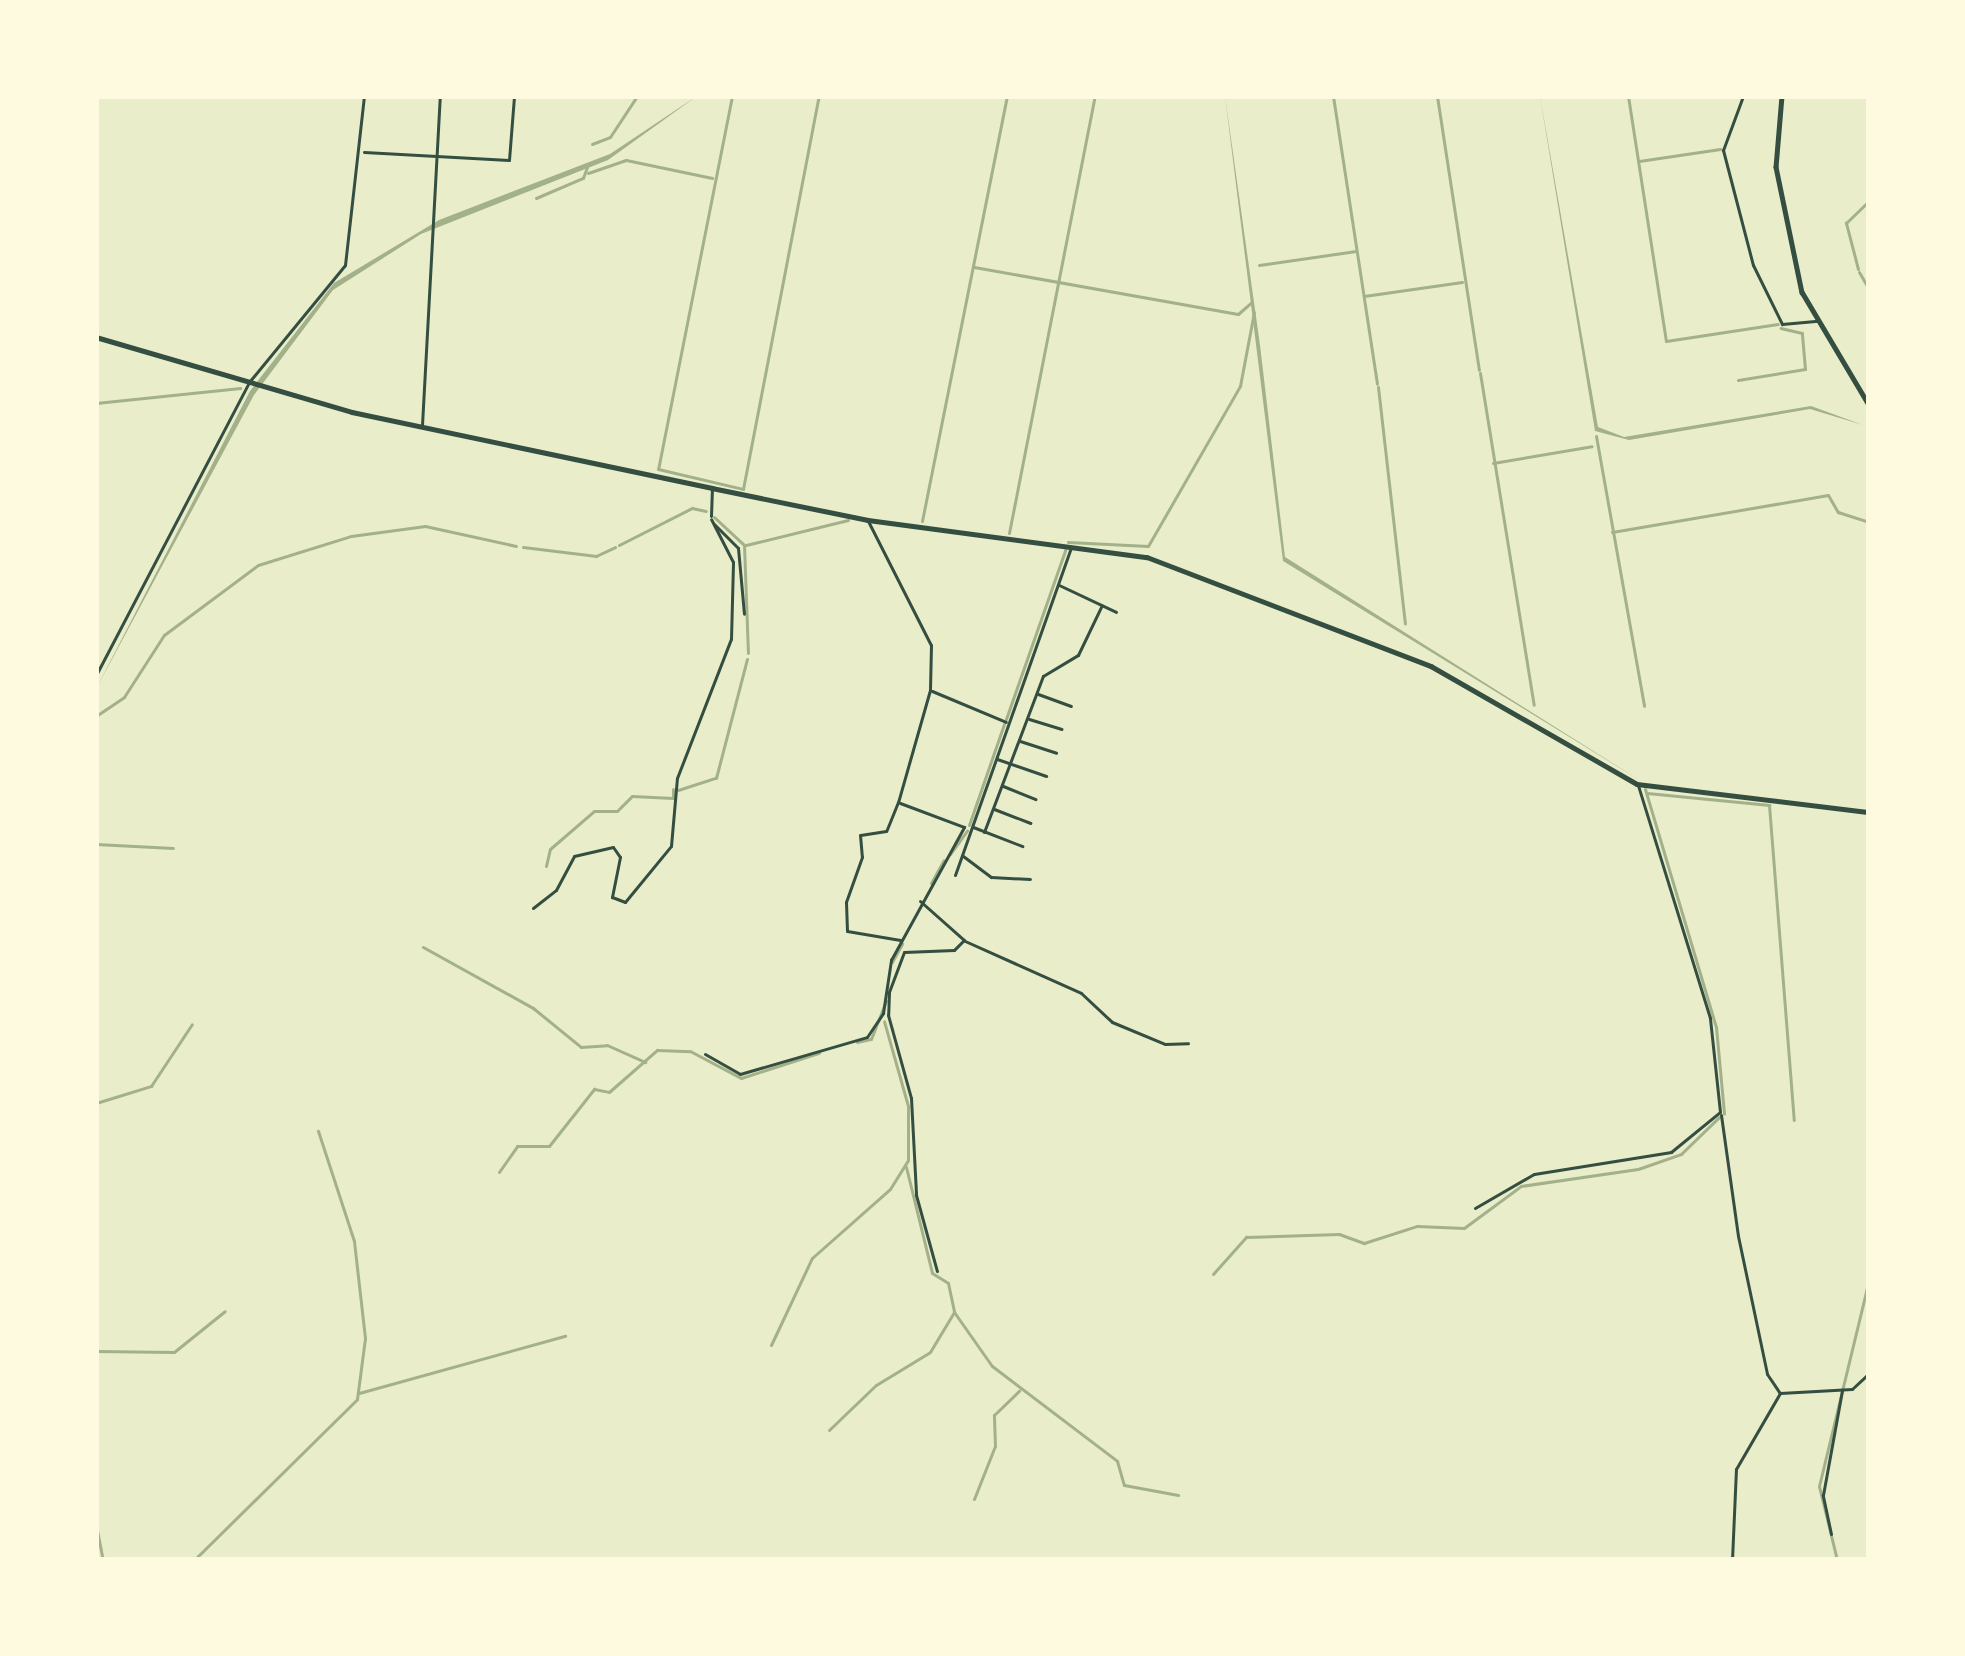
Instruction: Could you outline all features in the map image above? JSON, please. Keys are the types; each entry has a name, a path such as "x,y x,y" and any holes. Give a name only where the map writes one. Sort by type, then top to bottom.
{"street":[{"path":"96,675 251,383 345,265 362,152 364,96"},
{"path":"422,427 440,96"},
{"path":"362,152 509,160 514,96"},
{"path":"1743,96 1723,150 1754,265 1782,324 1819,320"},
{"path":"1778,96 1779,194 1802,265 1802,292 1869,405"},
{"path":"96,337 262,387 422,427 712,488 868,520 1147,557 1419,660 1637,784 1869,812"},
{"path":"533,908 556,890 574,856 613,847 620,857 611,897 625,902 671,846 677,778 731,639 733,562 711,519 712,488"},
{"path":"711,519 739,548 745,614"},
{"path":"868,520 931,645 930,690 898,802 886,831 860,835 862,857 846,902 847,931 900,940"},
{"path":"955,875 1072,546"},
{"path":"1057,585 1116,612"},
{"path":"984,832 1046,671 1078,655 1102,605"},
{"path":"930,690 1008,723"},
{"path":"1036,694 1071,706"},
{"path":"1027,718 1062,729"},
{"path":"1018,740 1056,753"},
{"path":"996,758 1046,776"},
{"path":"1637,784 1710,1018 1738,1236 1766,1368 1780,1393"},
{"path":"1001,786 1036,799"},
{"path":"898,802 1022,846"},
{"path":"992,809 1030,823"},
{"path":"705,1054 740,1074 866,1037 880,1021 900,940 964,827"},
{"path":"962,855 991,877 1030,879"},
{"path":"920,901 964,940 1081,993 1112,1022 1165,1043 1188,1043"},
{"path":"937,1271 916,1195 911,1098 888,1015 889,992 904,952 954,950 964,940"},
{"path":"1475,1208 1534,1174 1671,1152 1720,1112"},
{"path":"1780,1393 1856,1388 1869,1373"},
{"path":"1831,1534 1823,1495 1842,1388"},
{"path":"1732,1560 1736,1469 1780,1393"}],"shaded area":[{"path":"697,96 608,160 421,234 333,290 254,395 96,689 250,391 334,283 439,220 610,154"},
{"path":"1225,96 1285,557 1641,781 1283,561"},
{"path":"1540,96 1598,427 1624,437 1811,406 1863,425 1810,409 1629,440 1595,431"}],"waterway":[{"path":"592,144 610,137 637,96"},
{"path":"732,96 658,469 743,489 819,96"},
{"path":"922,521 1007,96"},
{"path":"1009,533 1095,96"},
{"path":"1333,96 1377,384"},
{"path":"1437,96 1479,370"},
{"path":"1628,96 1666,341 1778,324"},
{"path":"1639,161 1720,149"},
{"path":"588,173 626,160 712,178"},
{"path":"536,198 583,178 587,167"},
{"path":"1858,269 1846,223 1869,201"},
{"path":"1259,265 1356,251"},
{"path":"974,267 1238,314 1252,302"},
{"path":"1859,272 1869,289"},
{"path":"1364,296 1462,282"},
{"path":"1068,542 1148,546 1240,386 1254,312"},
{"path":"1738,380 1805,369 1802,333 1781,328"},
{"path":"1480,373 1534,705"},
{"path":"1378,387 1405,623"},
{"path":"96,403 240,388"},
{"path":"1596,436 1644,706"},
{"path":"1493,463 1592,446"},
{"path":"1612,532 1828,495 1838,512 1869,522"},
{"path":"619,545 692,508 706,511"},
{"path":"714,517 744,545 748,653"},
{"path":"746,545 848,520"},
{"path":"96,716 124,697 164,635 258,565 351,536 425,526 516,546"},
{"path":"96,530 96,541"},
{"path":"523,547 596,556 615,547"},
{"path":"1006,719 1066,548"},
{"path":"678,790 716,778 747,659"},
{"path":"969,825 1004,724"},
{"path":"546,866 550,849 594,811 617,811 632,796 673,798 673,789"},
{"path":"1645,789 1716,1027 1724,1114"},
{"path":"1647,793 1769,805 1794,1120"},
{"path":"950,854 967,831"},
{"path":"96,844 173,848"},
{"path":"931,883 944,860"},
{"path":"892,962 902,944"},
{"path":"423,947 533,1008 581,1047 607,1045 645,1062"},
{"path":"857,1042 871,1039 886,1001"},
{"path":"771,1345 812,1258 890,1189 908,1160 908,1106 884,1021"},
{"path":"96,1103 151,1086 192,1024"},
{"path":"499,1172 517,1146 549,1146 594,1089 609,1092 657,1050 690,1051 741,1078 819,1053"},
{"path":"1213,1274 1246,1237 1339,1234 1364,1243 1417,1226 1464,1228 1521,1186 1638,1169 1681,1154 1719,1117"},
{"path":"194,1560 357,1399 365,1338 354,1241 318,1131"},
{"path":"906,1167 932,1273 948,1283 954,1312 992,1366 1117,1461 1124,1485 1178,1495"},
{"path":"1837,1560 1819,1486 1869,1280"},
{"path":"96,1351 174,1352 225,1311"},
{"path":"829,1430 876,1385 930,1352 954,1312"},
{"path":"359,1393 565,1336"},
{"path":"974,1499 995,1446 994,1415 1019,1391"},
{"path":"96,1525 103,1560"}]}
